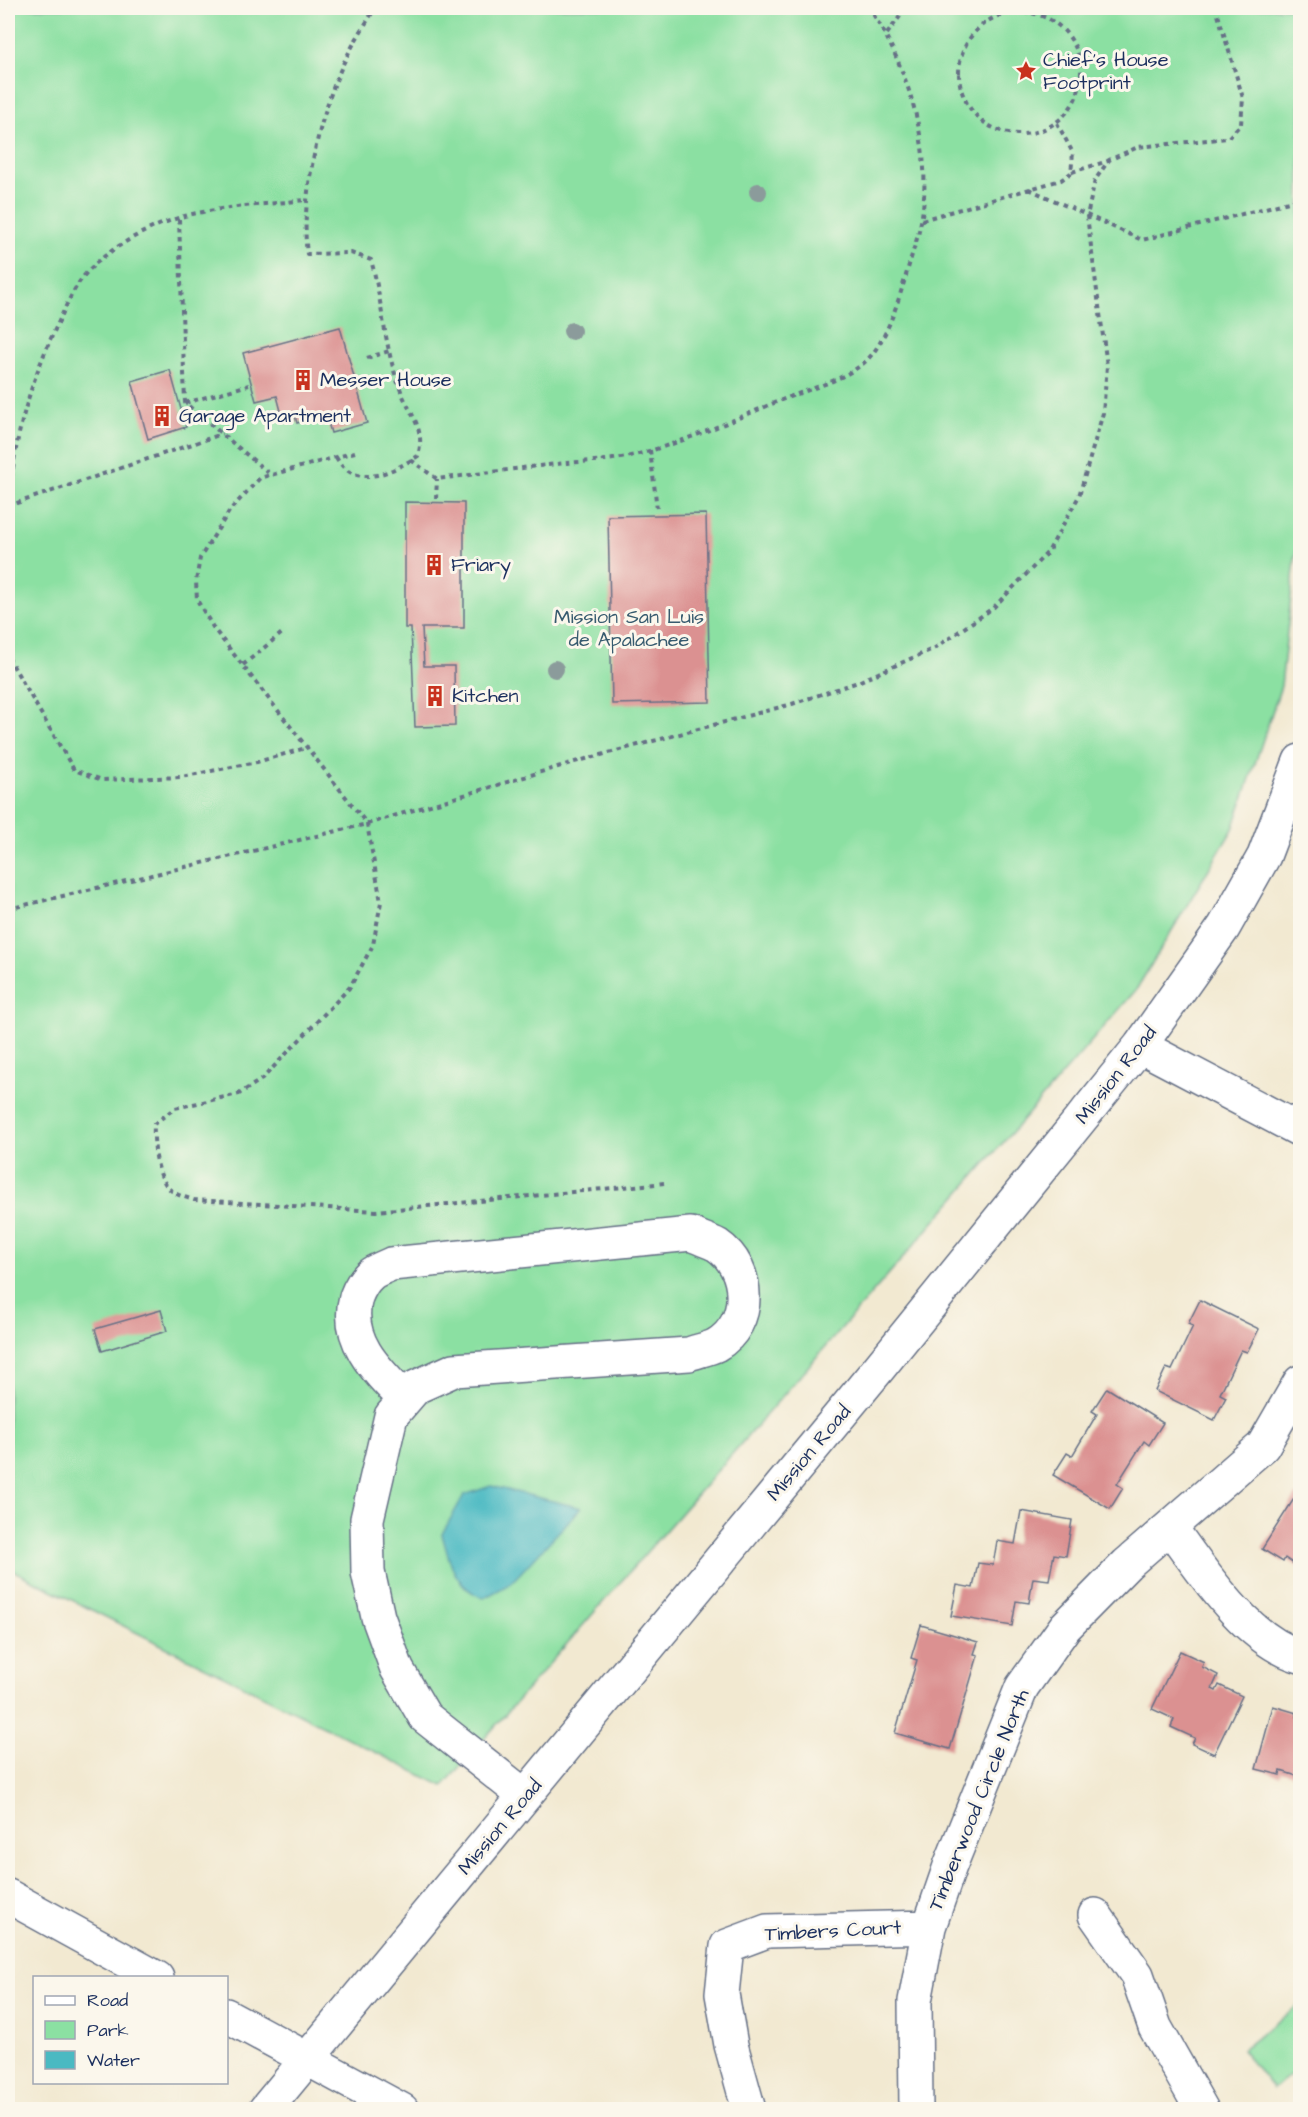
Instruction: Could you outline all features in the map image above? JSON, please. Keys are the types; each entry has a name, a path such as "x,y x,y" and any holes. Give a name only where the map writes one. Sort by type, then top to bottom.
{"street":[{"name":"Mission Road","path":"265,2109 871,1378 1140,1047 1197,966 1264,856 1300,761"},
{"path":"1140,1047 1300,1130"},
{"path":"405,1400 372,1365 356,1334 353,1309 358,1289 370,1274 392,1264 691,1234 718,1246 735,1266 744,1289 742,1312 734,1328 717,1344 689,1354 454,1370 416,1387 405,1400 391,1416 367,1519 368,1572 378,1617 397,1669 425,1717 525,1796"},
{"name":"Timberwood Circle North","path":"916,2109 915,2001 929,1927 950,1866 1022,1686 1065,1627 1127,1564 1263,1446 1300,1382"},
{"path":"1170,1527 1220,1595 1267,1640 1300,1656"},
{"path":"8,1896 155,1976"},
{"path":"1095,1915 1137,1975 1155,2027 1202,2109"},
{"name":"Timbers Court","path":"749,2109 731,2045 722,1994 727,1946 766,1931 929,1927"},
{"path":"228,2016 402,2109"}],"path":[{"path":"336,457 341,466 350,473 362,477 377,476 418,456 421,433 415,415 402,394 389,351 378,283 371,260 351,253 307,254 304,227 307,200 323,123 344,62 375,8"},
{"path":"411,460 436,480 606,461 650,450 835,379 865,362 879,341 896,305 922,220 925,196 922,150 911,97 887,34 869,8"},
{"path":"887,34 906,8"},
{"path":"922,220 1061,180 1071,172 1109,160 1138,147 1228,138 1241,124 1243,98 1216,8"},
{"path":"1006,12 1032,12 1052,19 1068,34 1079,52 1082,74 1080,88 1071,107 1057,123 1037,133 1016,135 994,130 977,118 964,100 958,76 960,55 970,35 986,21 1006,12"},
{"path":"1057,123 1074,153 1071,172"},
{"path":"8,909 368,824 571,763 792,704 858,682 935,648 993,608 1048,552 1078,496 1103,412 1107,366 1087,216 1095,180 1109,160"},
{"path":"1029,189 1142,240 1300,199"},
{"path":"222,434 9,506 11,474 36,373 73,291 92,267 123,244 196,213 307,200"},
{"path":"179,219 184,403 272,475"},
{"path":"367,358 389,351"},
{"path":"184,403 249,385"},
{"path":"650,450 657,509"},
{"path":"355,452 260,478 230,510 200,558 196,581 197,600 214,629 368,824 381,902 373,945 350,987 261,1079 239,1094 175,1108 154,1124 153,1143 160,1171 171,1191 194,1200 376,1211 665,1183"},
{"path":"436,480 436,499"},
{"path":"243,665 282,633"},
{"path":"8,657 74,770 102,780 181,777 257,762 309,747"}],"green space":[{"name":"Mission San Luis de Apalachee","path":"8,8 1300,8 1300,553 1296,552 1281,686 1233,829 1136,990 443,1786 8,1568"},
{"path":"1300,2004 1300,2067 1273,2089 1242,2049"}],"water":[{"path":"491,1486 581,1508 510,1584 484,1598 459,1580 450,1563 442,1534 464,1495"}],"building":[{"name":"Messer House","path":"340,327 367,423 331,433 326,415 297,423 294,412 282,415 277,396 256,401 243,353"},
{"name":"Garage Apartment","path":"170,370 186,427 148,439 132,381"},
{"name":"Friary","path":"405,502 464,503 464,628 422,628 424,666 454,666 455,726 415,727 411,628 405,628"},
{"path":"706,514 710,702 612,704 608,516"},
{"path":"1200,1300 1259,1329 1247,1352 1241,1350 1220,1394 1226,1397 1214,1420 1155,1391 1166,1368 1172,1370 1193,1326 1188,1324"},
{"path":"161,1310 167,1331 102,1351 95,1329"},
{"path":"1107,1388 1163,1423 1149,1445 1144,1441 1117,1484 1123,1488 1110,1509 1053,1475 1067,1453 1072,1456 1097,1414 1092,1411"},
{"path":"1297,1494 1300,1496 1300,1568 1285,1558 1283,1562 1262,1549"},
{"path":"1021,1511 1072,1520 1066,1556 1054,1554 1049,1580 1033,1578 1029,1603 1016,1601 1012,1626 951,1616 957,1585 973,1588 978,1563 993,1565 997,1541 1015,1544"},
{"path":"921,1625 978,1642 974,1654 978,1655 950,1749 895,1733 917,1660 911,1658"},
{"path":"1180,1651 1204,1662 1202,1667 1218,1675 1212,1689 1216,1691 1219,1685 1242,1696 1214,1754 1192,1744 1195,1738 1171,1727 1174,1719 1152,1709"},
{"path":"1273,1706 1297,1713 1297,1717 1300,1718 1300,1777 1281,1771 1280,1775 1256,1769"}],"place":[{"name":"Chief's House Footprint","path":"1026,71"},
{"name":"Messer House","path":"303,380"},
{"name":"Garage Apartment","path":"162,416"},
{"name":"Friary","path":"434,565"},
{"name":"Kitchen","path":"435,696"}]}
